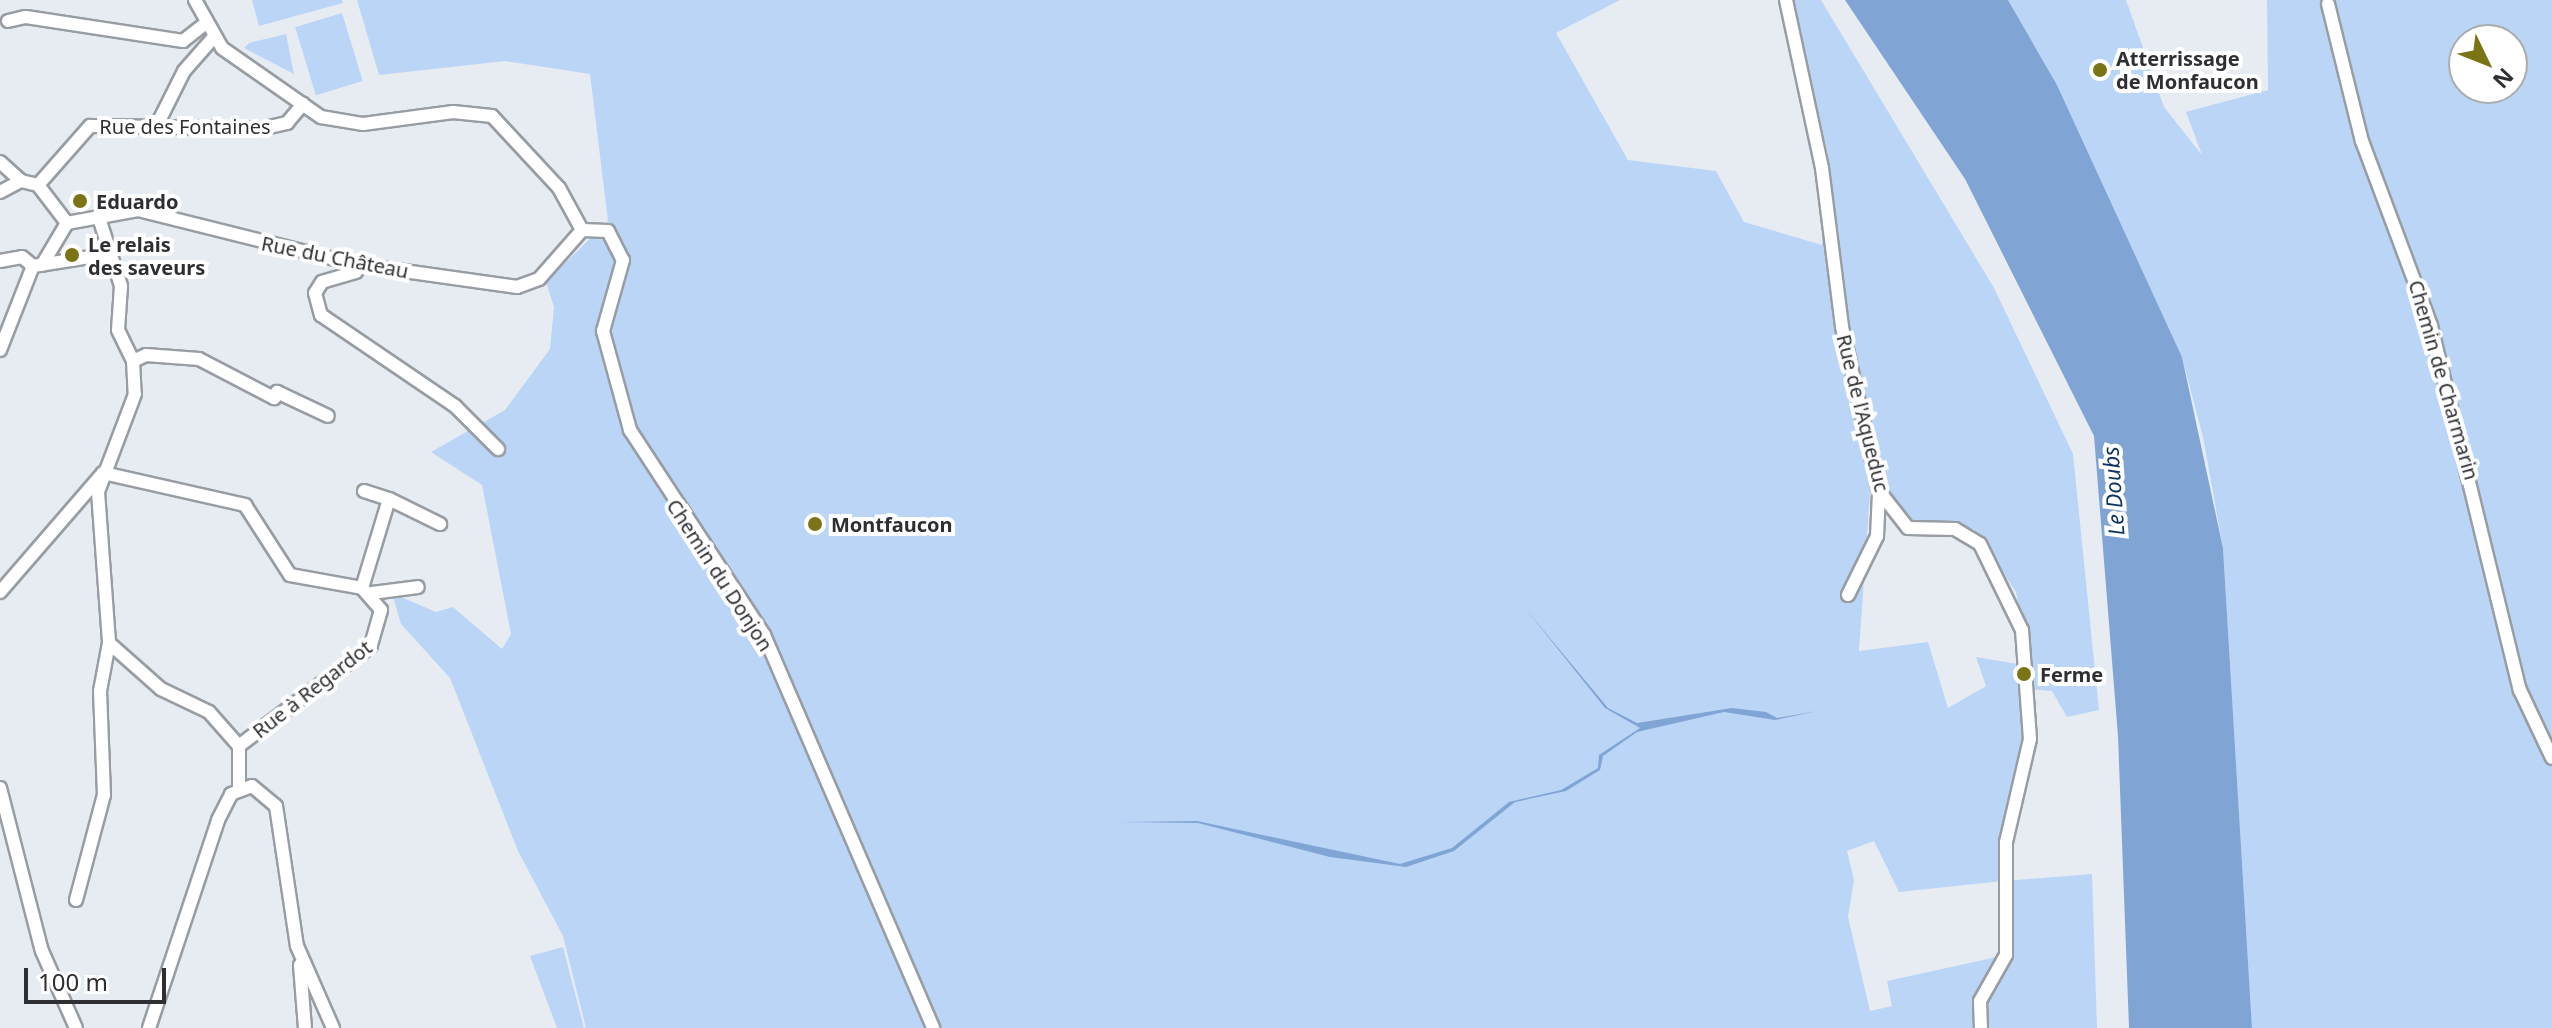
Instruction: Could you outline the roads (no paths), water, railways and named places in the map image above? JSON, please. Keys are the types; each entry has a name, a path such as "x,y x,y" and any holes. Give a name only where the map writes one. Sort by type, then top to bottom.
{"street":[{"path":"195,0 213,38 303,104 336,122 453,112 492,116 559,188 582,230"},
{"name":"Rue de l'Aqueduc","path":"1786,0 1822,168 1842,327 1879,491 1908,528 1955,529 1980,544 2022,630 2030,739 2006,842 2006,955 1980,1001 1981,1028"},
{"name":"Chemin de Charmarin","path":"2328,4 2358,126 2431,326 2520,690 2552,758"},
{"path":"8,21 26,17 183,41 206,23"},
{"path":"158,123 184,71 213,38"},
{"name":"Rue des Fontaines","path":"38,185 90,126 158,123 278,126 303,104"},
{"path":"0,162 21,181 38,185 67,223 38,265 0,350"},
{"path":"0,192 21,181"},
{"name":"Rue du Château","path":"67,223 100,221 138,210 418,273 517,287 558,262 582,230"},
{"path":"0,592 103,473 130,419 133,361 118,330 121,286 100,221"},
{"name":"Chemin du Donjon","path":"582,230 608,231 623,260 603,331 630,430 764,635 933,1028"},
{"path":"0,261 22,257 38,265 110,254"},
{"path":"418,273 331,273 315,293 316,306 334,327 455,406 498,449"},
{"path":"133,361 146,355 199,359 274,398 277,392 328,416"},
{"path":"103,473 245,505 290,575 367,590 418,587"},
{"path":"76,900 104,795 100,691 109,643 101,567 103,473"},
{"path":"364,491 389,499 440,524"},
{"path":"1848,595 1877,536 1879,491"},
{"path":"367,590 389,499"},
{"name":"Rue à Regardot","path":"239,746 371,646 381,610 367,590"},
{"path":"109,643 161,689 209,712 239,746 239,787 218,820 149,1028"},
{"path":"239,787 260,787 276,806 297,946 305,1028"},
{"path":"0,788 42,951 76,1028"},
{"path":"297,946 333,1028"}],"water":[{"name":"Le Doubs","path":"1845,0 2008,0 2057,85 2182,357 2223,548 2252,1028 2129,1028 2118,736 2094,436 1965,179"},
{"path":"1525,608 1608,708 1637,723 1732,708 1766,712 1777,718 1818,711 1775,720 1724,712 1637,732 1603,756 1600,770 1566,791 1515,802 1454,851 1406,867 1330,857 1198,823 1120,822 1197,821 1400,864 1452,848 1509,802 1561,790 1598,768 1599,755 1640,728 1605,708"}],"place":[{"name":"Atterrissage de Monfaucon","path":"2100,70"},
{"name":"Eduardo","path":"80,201"},
{"name":"Le relais des saveurs","path":"72,255"},
{"name":"Montfaucon","path":"815,524"},
{"name":"Ferme","path":"2024,674"}]}
